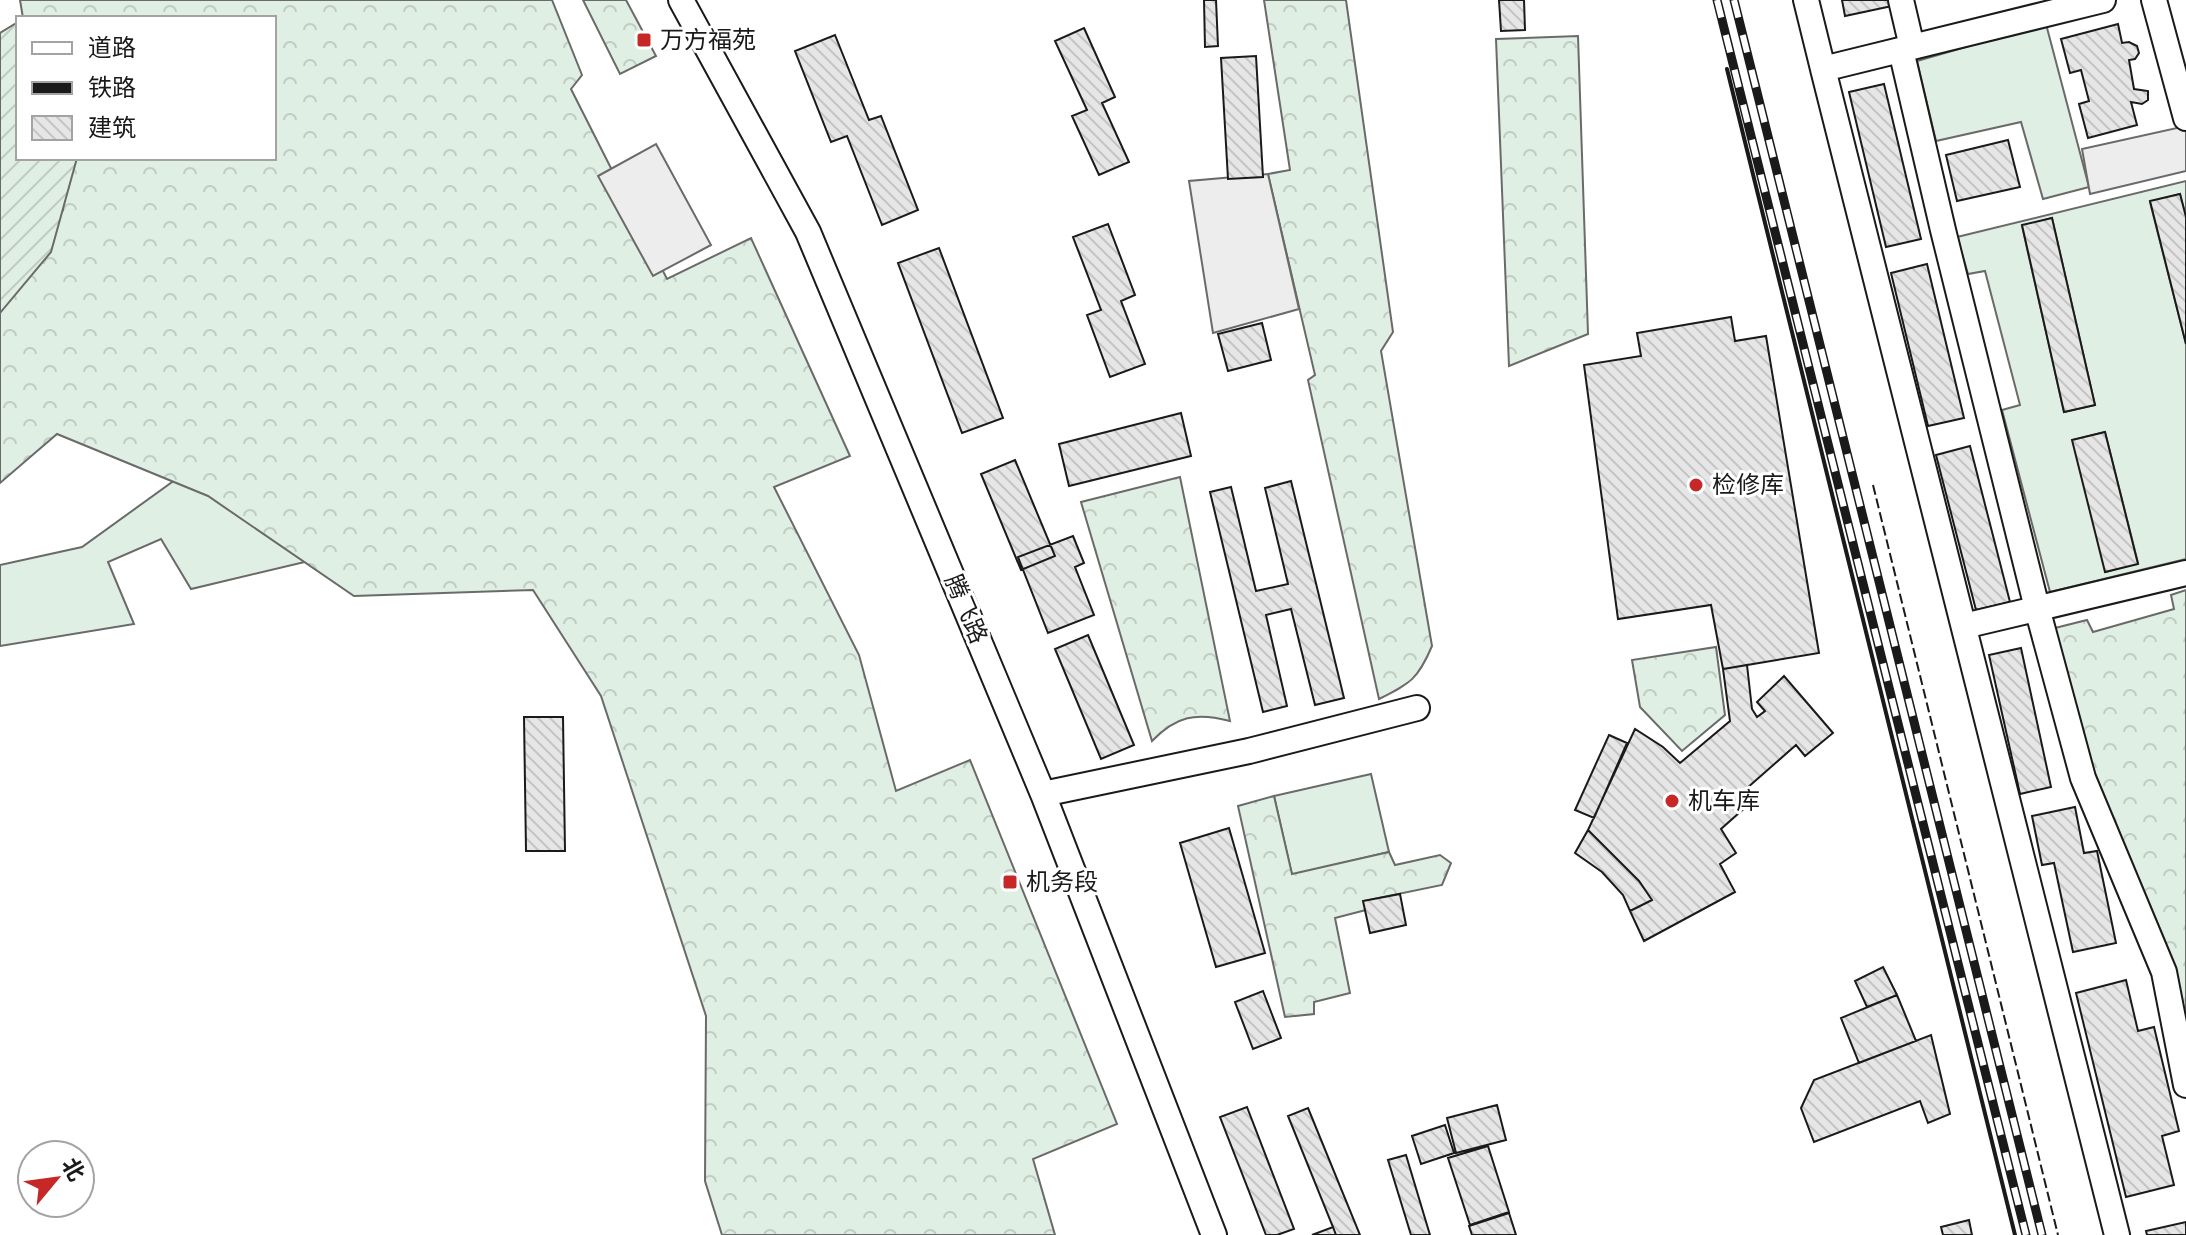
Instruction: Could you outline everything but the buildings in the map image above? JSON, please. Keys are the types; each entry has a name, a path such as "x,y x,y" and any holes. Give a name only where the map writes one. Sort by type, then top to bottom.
{"street":[{"name":"腾飞路","path":"681,0 808,232 1043,794 1214,1235"},
{"path":"1806,0 2117,1235"},
{"path":"1901,0 1939,217 2037,608 2083,778 2175,970 2186,1085"},
{"path":"1823,69 2103,0"},
{"path":"2154,0 2186,118"},
{"path":"1964,626 2186,573"},
{"path":"1043,794 1249,751 1417,708"}],"green space":[{"path":"20,0 552,0 582,75 571,89 667,279 751,238 850,456 774,487 859,655 896,791 970,760 1117,1124 1033,1159 1055,1235 722,1235 705,1181 706,1016 601,696 533,590 354,596 208,496 57,434 0,483 0,304 63,210 51,160 276,160 276,16 23,16"},
{"path":"583,0 626,0 656,56 620,74"},
{"path":"1264,0 1346,0 1393,332 1381,351 1432,646 1412,679 1379,699 1308,380 1315,375 1268,174 1290,170"},
{"path":"16,23 16,160 76,160 51,252 0,313 0,33"},
{"path":"2046,24 2089,187 2043,199 2021,122 1936,141 1917,61"},
{"path":"1578,36 1588,334 1509,366 1496,39"},
{"path":"2186,181 2186,217 2180,194 2150,202 2186,344 2186,559 2050,592 2002,410 2020,405 1985,271 1968,274 1957,237","holes":["2052,218 2095,405 2064,412 2022,226","2105,432 2138,563 2106,572 2073,440"]},
{"path":"193,467 334,555 191,589 161,539 108,562 134,624 0,646 0,565 82,547"},
{"path":"1180,477 1230,721 1187,718 1170,726 1152,741 1081,502"},
{"path":"2186,590 2186,1029 2094,777 2055,628 2087,620 2093,632 2174,609 2171,595"},
{"path":"1716,647 1725,715 1682,751 1640,707 1632,660"},
{"path":"1371,774 1389,852 1292,875 1274,796"},
{"path":"1274,796 1292,874 1389,852 1395,865 1440,855 1451,863 1442,885 1364,901 1366,910 1335,918 1350,993 1314,1002 1314,1014 1285,1017 1238,806"}],"shaded area":[{"path":"2186,126 2186,171 2090,194 2082,149"},
{"path":"656,144 711,245 653,276 598,176"},
{"path":"1268,174 1299,309 1213,333 1189,181"}],"railway":[{"path":"1717,0 2026,1235"},
{"path":"1734,0 2042,1235"}],"fence":[{"path":"1873,485 2058,1235"}],"wall":[{"path":"1727,69 2015,1235"}],"place":[{"name":"万方福苑","path":"644,40"},
{"name":"检修库","path":"1696,485"},
{"name":"机车库","path":"1672,801"},
{"name":"机务段","path":"1010,882"}]}
